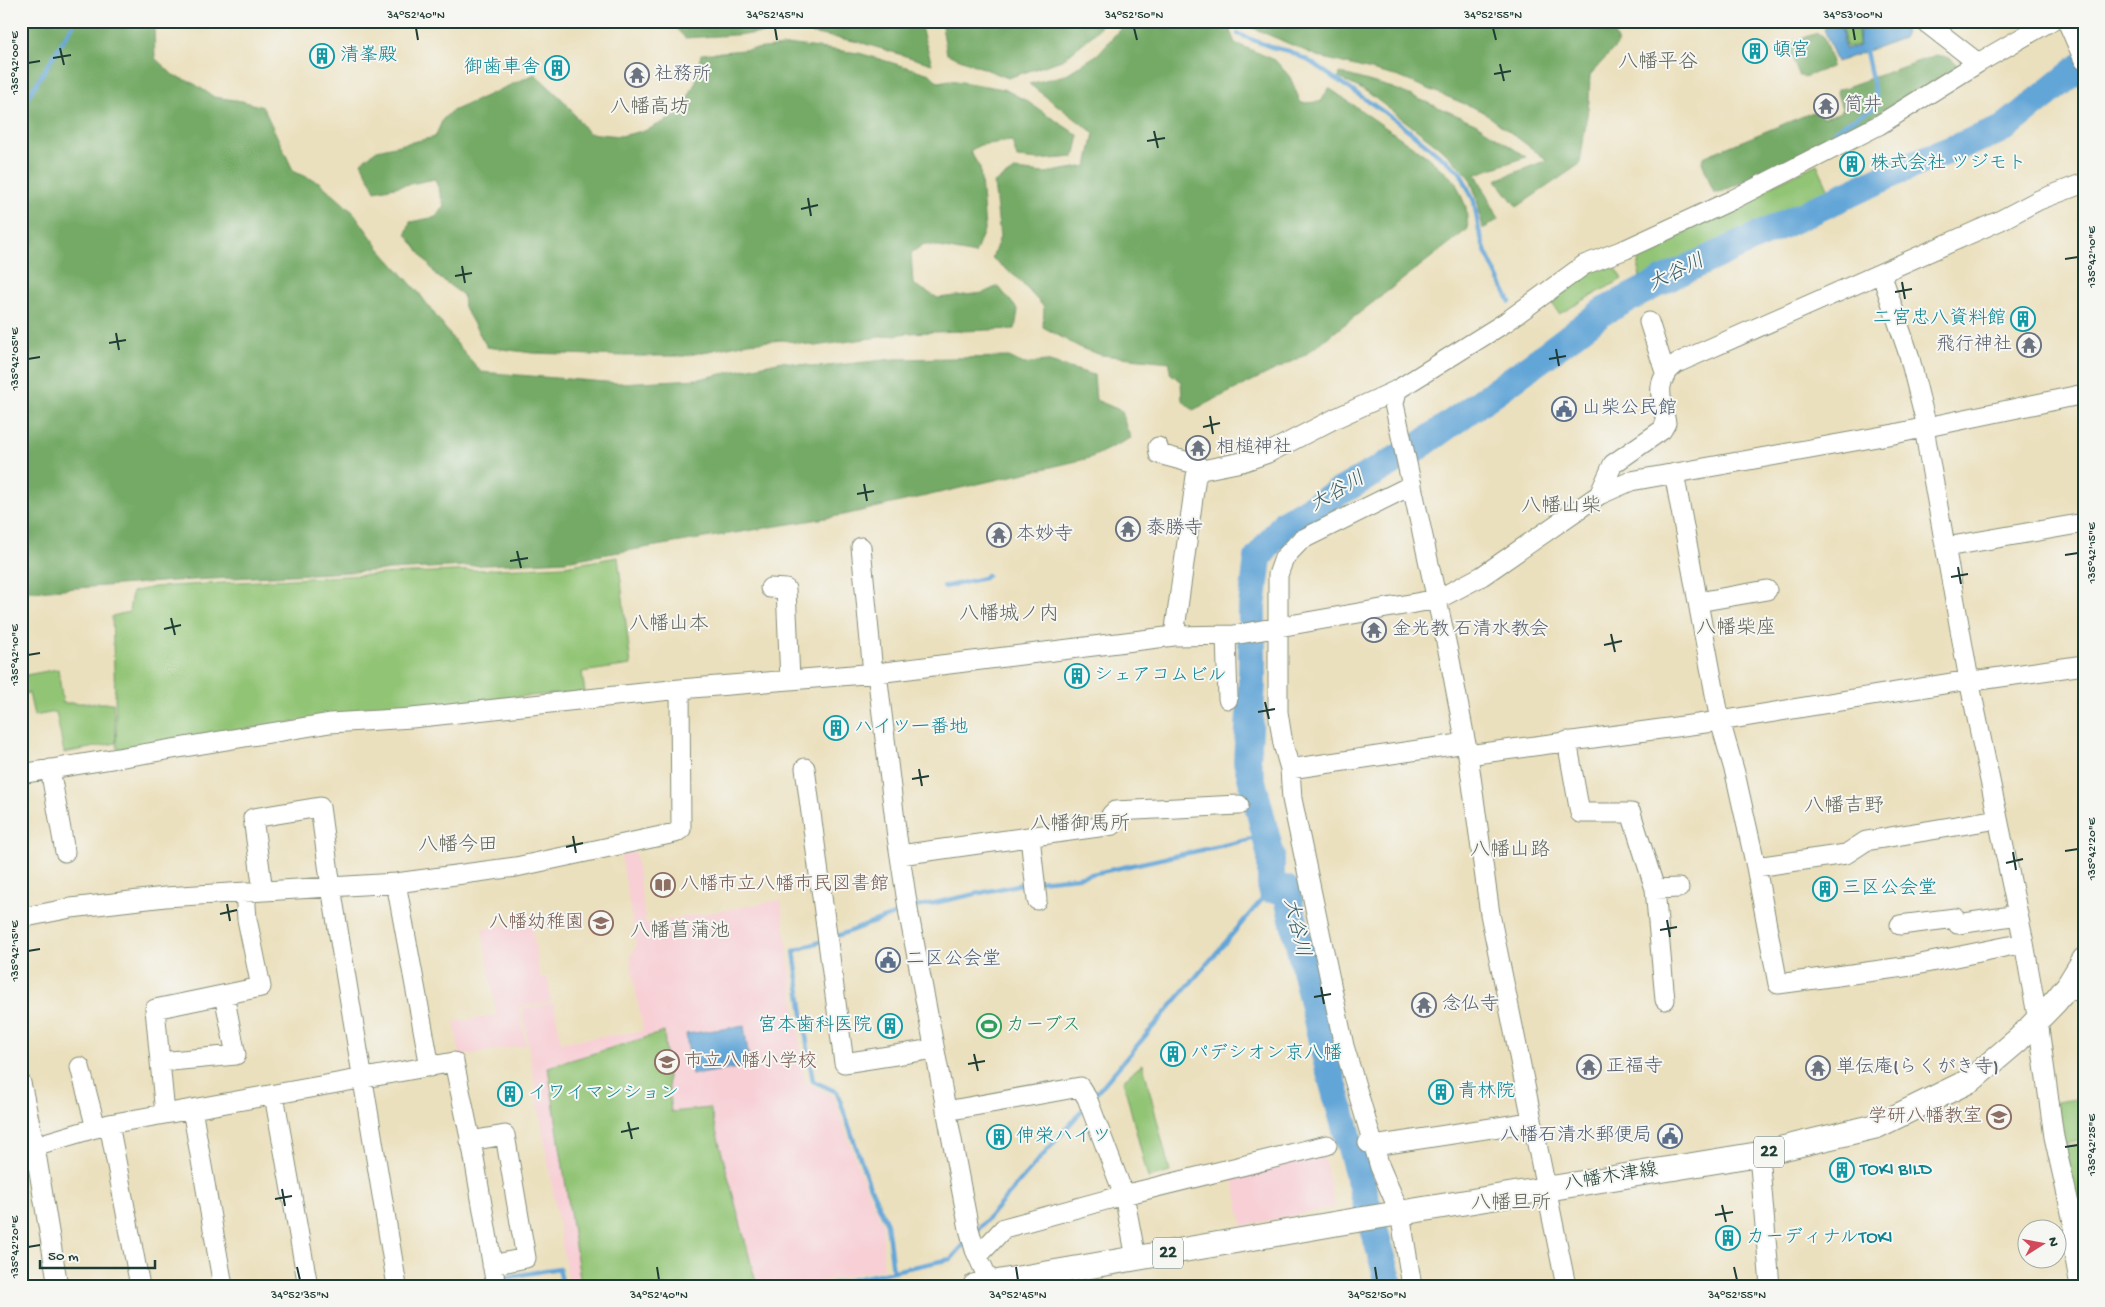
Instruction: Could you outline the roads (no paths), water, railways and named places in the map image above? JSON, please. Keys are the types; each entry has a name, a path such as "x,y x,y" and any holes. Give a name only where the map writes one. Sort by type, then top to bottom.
{"main road":[{"name":"八幡木津線","path":"985,1285 1346,1222 1759,1154 1876,1126 1971,1080 2076,989 2084,960"}],"street":[{"path":"1924,21 1978,63"},
{"path":"1174,636 1196,476 1202,470 1242,462 1268,453 1336,418 1397,390 1506,322 1584,265 1626,249 1732,200 1879,125 1978,63 2051,21"},
{"path":"2067,21 2081,52"},
{"path":"1665,372 1677,363 1999,221 2039,200 2084,183"},
{"path":"1881,273 1909,355 1926,428 1968,680 2024,943 2038,1020 2054,1137 2074,1226 2072,1242 2080,1286"},
{"path":"1599,495 1613,464 1662,430 1666,423 1660,394 1665,372 1649,322"},
{"path":"1397,390 1394,404 1438,600 1467,749 1490,914 1566,1286"},
{"path":"21,774 330,723 412,718 680,689 875,673 1174,636 1230,635 1438,600 1482,576 1599,495 1631,480 1926,428 2084,394"},
{"path":"1158,447 1159,454 1196,464 1202,470"},
{"path":"1674,473 1720,720 1735,773 1756,867 1778,984 1911,966 2024,943"},
{"path":"1411,482 1301,540 1284,558 1278,575 1277,627 1278,712 1283,744 1290,770 1292,798 1344,1046 1371,1144 1396,1214 1412,1286"},
{"path":"1946,547 2084,524"},
{"path":"861,547 875,673 908,910 969,1229 985,1285"},
{"path":"770,588 786,589 790,680"},
{"path":"1698,602 1767,590"},
{"path":"1228,699 1230,635"},
{"path":"1290,770 1467,749 1567,741 1720,720 1968,680 1980,680 2084,665"},
{"path":"21,918 72,908 165,897 396,883 516,867 675,833 681,829 680,689"},
{"path":"1567,741 1580,813 1631,813 1655,889 1665,1000"},
{"path":"805,768 844,1063 934,1049"},
{"path":"50,770 64,852"},
{"path":"900,855 1113,825 1111,815 1115,811 1239,805"},
{"path":"165,1114 155,1009 261,987 247,919 254,892 253,818 320,807 331,886 397,1286"},
{"path":"1756,867 1846,854 1866,841 1998,819"},
{"path":"1030,837 1036,888"},
{"path":"396,883 430,1067"},
{"path":"1655,889 1679,888"},
{"path":"1900,925 1955,918 1958,924 2018,915"},
{"path":"160,1062 236,1055 224,995"},
{"path":"28,1148 102,1126 454,1062 494,1274 526,1258 505,1135 470,1141"},
{"path":"80,1067 102,1126 140,1286"},
{"path":"21,1083 28,1148 58,1286"},
{"path":"946,1111 1080,1087 1087,1098 1124,1195 1136,1258"},
{"path":"274,1095 308,1286"},
{"path":"192,1109 223,1286"},
{"path":"1371,1144 1531,1122"},
{"path":"977,1253 1004,1228 1124,1195 1329,1147"},
{"path":"1759,1154 1770,1286"}],"water":[{"path":"1833,21 1896,21 1906,32 1903,38 1837,62 1824,29","holes":["1847,23 1859,30 1860,46 1845,49 1841,25"]},
{"path":"744,1026 750,1066 692,1075 686,1034"}],"waterway":[{"path":"21,108 73,25"},
{"path":"1238,34 1271,47 1289,51 1309,61 1397,121 1460,172 1474,201 1479,231 1486,253 1510,302"},
{"path":"1833,134 1836,129 1875,107 1877,103 1866,51"},
{"name":"大谷川","path":"1390,1286 1327,1062 1286,889 1271,889 1271,856 1247,761 1252,683 1252,607 1258,558 1285,523 1418,447 1604,311 1676,274 1907,167 2003,129 2084,64"},
{"path":"944,587 984,578 987,575"},
{"path":"1038,881 1078,877 1266,836"},
{"path":"911,908 1031,882"},
{"path":"1093,1097 1271,889"},
{"path":"832,938 904,911"},
{"path":"822,941 794,951 813,1081 837,1092 869,1184 887,1224 893,1271"},
{"path":"975,1233 1085,1107"},
{"path":"822,1286 951,1259 968,1240"},
{"path":"498,1279 559,1268 563,1286"},
{"path":"462,1286 491,1280"}],"place":[{"name":"頓宮","path":"1755,51"},
{"name":"清峯殿","path":"322,56"},
{"name":"御歯車舎","path":"557,68"},
{"name":"社務所","path":"637,75"},
{"name":"筒井","path":"1826,106"},
{"name":"株式会社 ツジモト","path":"1852,164"},
{"name":"二宮忠八資料館","path":"2023,319"},
{"name":"飛行神社","path":"2029,345"},
{"name":"山柴公民館","path":"1564,409"},
{"name":"相槌神社","path":"1198,448"},
{"name":"泰勝寺","path":"1128,529"},
{"name":"本妙寺","path":"999,535"},
{"name":"金光教 石清水教会","path":"1374,630"},
{"name":"シェアコムビル","path":"1077,676"},
{"name":"ハイツ一番地","path":"836,728"},
{"name":"八幡市立八幡市民図書館","path":"663,885"},
{"name":"三区公会堂","path":"1825,889"},
{"name":"八幡幼稚園","path":"601,923"},
{"name":"二区公会堂","path":"888,960"},
{"name":"念仏寺","path":"1424,1005"},
{"name":"宮本歯科医院","path":"890,1026"},
{"name":"カーブス","path":"989,1026"},
{"name":"パデシオン京八幡","path":"1173,1054"},
{"name":"市立八幡小学校","path":"667,1062"},
{"name":"正福寺","path":"1589,1067"},
{"name":"単伝庵(らくがき寺)","path":"1818,1068"},
{"name":"青林院","path":"1441,1092"},
{"name":"イワイマンション","path":"510,1094"},
{"name":"学研八幡教室","path":"1999,1117"},
{"name":"八幡石清水郵便局","path":"1670,1136"},
{"name":"伸栄ハイツ","path":"999,1137"},
{"name":"TOKI BILD","path":"1842,1170"},
{"name":"カーディナルTOKI","path":"1728,1238"}],"district":[{"name":"八幡平谷","path":"1658,63"},
{"name":"八幡高坊","path":"650,108"},
{"name":"八幡山柴","path":"1561,507"},
{"name":"八幡城ノ内","path":"1009,615"},
{"name":"八幡山本","path":"669,625"},
{"name":"八幡柴座","path":"1736,629"},
{"name":"八幡吉野","path":"1844,807"},
{"name":"八幡御馬所","path":"1080,825"},
{"name":"八幡今田","path":"458,846"},
{"name":"八幡山路","path":"1510,851"},
{"name":"八幡菖蒲池","path":"680,932"},
{"name":"八幡旦所","path":"1511,1204"}]}
